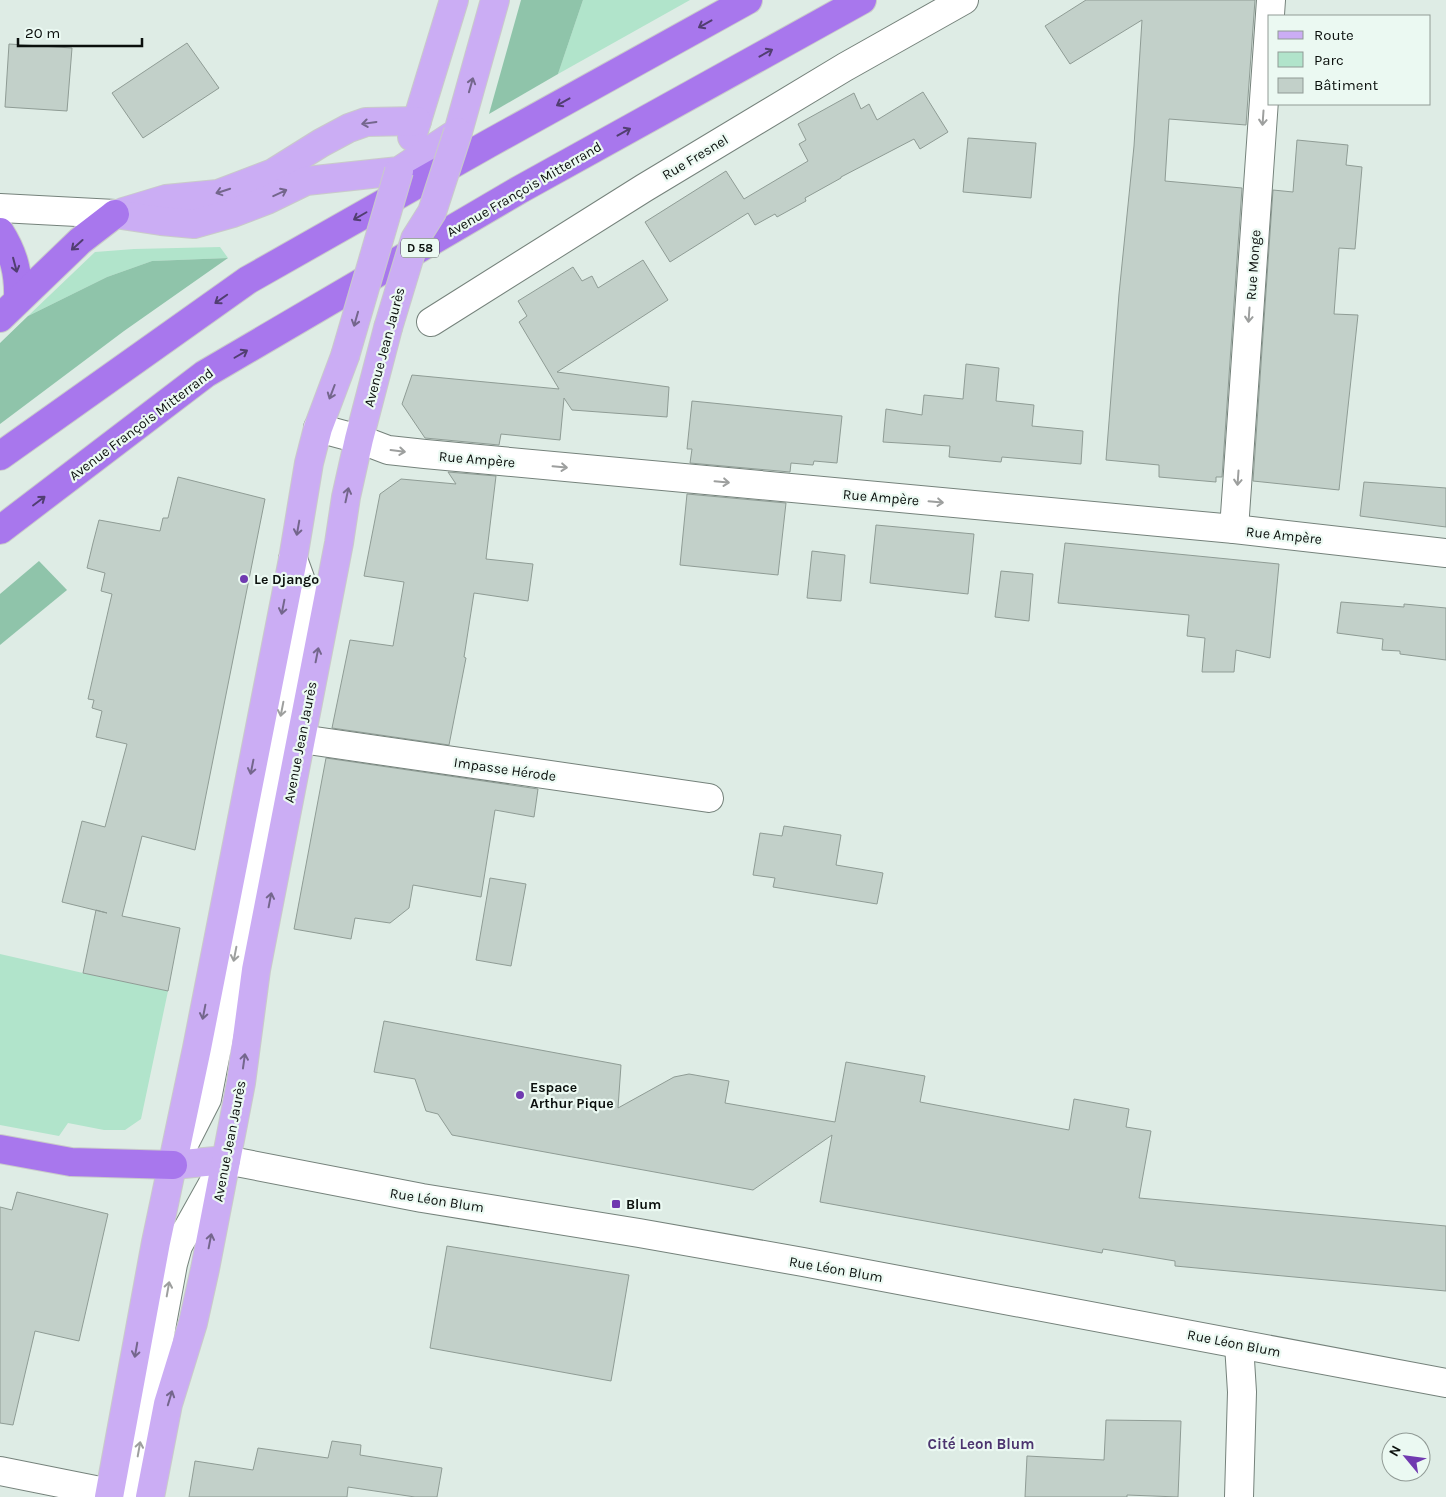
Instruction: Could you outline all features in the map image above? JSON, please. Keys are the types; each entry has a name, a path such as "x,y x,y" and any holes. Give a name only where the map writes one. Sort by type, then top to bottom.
{"highway":[{"path":"0,456 248,280 748,0"},
{"name":"Avenue François Mitterrand","path":"0,530 205,374 519,190 862,0"},
{"path":"9,309 80,241 114,214"},
{"path":"0,232 14,261 19,283 9,309"},
{"path":"0,1149 71,1162 173,1165"}],"main road":[{"path":"116,1496 156,1242 173,1165 318,428 345,356 399,171 418,121 454,0"},
{"name":"Avenue Jean Jaurès","path":"150,1497 168,1404 193,1323 208,1253 241,1083 256,970 339,543 346,497 359,439 388,328 415,239 432,212 458,132 495,0"},
{"path":"415,239 414,208 433,148 418,121"},
{"path":"114,214 166,199 218,194 273,172 350,128 366,122 418,121"},
{"path":"114,214 194,224 233,213 267,200 306,181 399,171 458,132"},
{"path":"173,1165 226,1160"}],"street":[{"name":"Rue Fresnel","path":"430,322 653,183 845,67 964,0"},
{"name":"Rue Monge","path":"1270,15 1271,0"},
{"name":"Rue Monge","path":"1234,529 1268,43"},
{"path":"0,208 114,214"},
{"name":"Rue Ampère","path":"318,428 359,439 388,450 1234,529 1446,553"},
{"name":"Impasse Hérode","path":"301,739 708,798"},
{"path":"0,1471 116,1496 178,1246 226,1160"},
{"name":"Rue Léon Blum","path":"226,1160 413,1196 639,1232 1446,1383"},
{"path":"1238,1497 1242,1392 1239,1344"}],"green space":[{"path":"521,0 583,0 558,74 489,114"},
{"path":"583,0 690,0 558,74"},
{"path":"220,247 228,258 152,261 107,277 28,316 95,252"},
{"path":"228,258 124,331 0,424 0,343 28,316 107,277 152,261"},
{"path":"39,561 67,590 0,645 0,594"},
{"path":"0,954 168,991 141,1119 125,1130 104,1130 68,1123 59,1136 0,1125"}],"building":[{"path":"1086,0 1255,0 1246,125 1169,119 1165,181 1242,188 1222,477 1216,477 1216,482 1159,477 1159,465 1106,460 1119,294 1134,146 1142,20 1070,64 1045,26"},
{"path":"187,43 219,88 143,138 112,93"},
{"path":"9,44 72,48 67,111 5,107"},
{"path":"923,92 948,132 920,149 914,139 841,177 805,198 806,201 777,217 775,214 755,225 748,213 670,262 645,222 726,171 744,199 808,161 799,144 806,140 798,124 854,93 861,109 869,104 877,120"},
{"path":"968,138 1036,143 1031,198 963,192"},
{"path":"1297,140 1348,145 1346,165 1362,167 1355,249 1339,248 1334,314 1358,315 1339,490 1253,481 1273,190 1293,192"},
{"path":"643,260 668,300 557,372 669,387 667,417 572,410 564,398 560,440 501,434 499,445 425,438 402,404 412,375 559,389 519,322 527,316 518,301 573,267 582,281 592,276 598,288"},
{"path":"966,364 999,368 996,401 1034,405 1032,426 1083,431 1081,464 1002,457 1001,462 949,457 950,446 883,442 886,409 922,415 924,395 963,399"},
{"path":"692,401 842,416 837,463 814,461 813,465 791,463 790,472 690,463 692,449 687,449"},
{"path":"448,472 496,476 486,559 533,564 528,601 474,593 464,657 466,658 449,745 332,728 350,640 393,646 404,582 364,576 380,494 401,479 456,484"},
{"path":"178,477 265,499 195,850 142,836 122,916 180,928 168,991 83,973 96,910 62,902 82,821 105,827 127,744 96,737 102,711 92,708 94,700 88,699 112,594 101,591 105,573 87,568 99,520 160,531 163,518 168,518"},
{"path":"1364,482 1446,488 1446,527 1360,516"},
{"path":"687,494 786,503 778,575 680,565"},
{"path":"876,525 974,534 968,594 870,583"},
{"path":"1065,543 1279,564 1270,658 1236,650 1234,672 1202,672 1205,638 1187,636 1189,615 1058,603"},
{"path":"812,551 845,555 841,601 807,598"},
{"path":"1001,571 1033,574 1029,621 995,617"},
{"path":"1341,602 1404,607 1404,604 1446,608 1446,660 1400,654 1400,651 1382,650 1383,639 1337,633"},
{"path":"326,758 538,789 534,817 495,810 481,897 413,885 409,908 390,923 355,918 351,939 294,929"},
{"path":"784,826 841,835 836,865 883,873 877,904 773,887 775,878 753,875 760,833 782,836"},
{"path":"490,878 526,884 511,966 476,960"},
{"path":"384,1021 621,1065 618,1108 674,1077 689,1074 729,1081 725,1103 835,1122 846,1062 925,1076 920,1102 1069,1130 1074,1099 1129,1109 1126,1127 1151,1131 1139,1198 1446,1226 1446,1291 1175,1266 1175,1261 1103,1249 1102,1253 820,1202 832,1135 753,1190 452,1135 438,1114 426,1111 415,1079 374,1072"},
{"path":"17,1192 108,1214 79,1341 35,1331 13,1425 0,1423 0,1207 12,1210"},
{"path":"447,1246 629,1275 611,1381 430,1348"},
{"path":"1106,1420 1181,1421 1178,1497 1127,1495 1127,1497 1025,1497 1027,1456 1104,1460"},
{"path":"332,1441 361,1445 360,1455 442,1468 437,1497 415,1497 348,1487 347,1497 189,1497 195,1461 253,1470 258,1448 328,1458"}],"place":[{"name":"Le Django","path":"244,579"},
{"name":"Espace Arthur Pique","path":"520,1095"},
{"name":"Blum","path":"616,1204"}],"district":[{"name":"Cité Leon Blum","path":"981,1444"}]}
